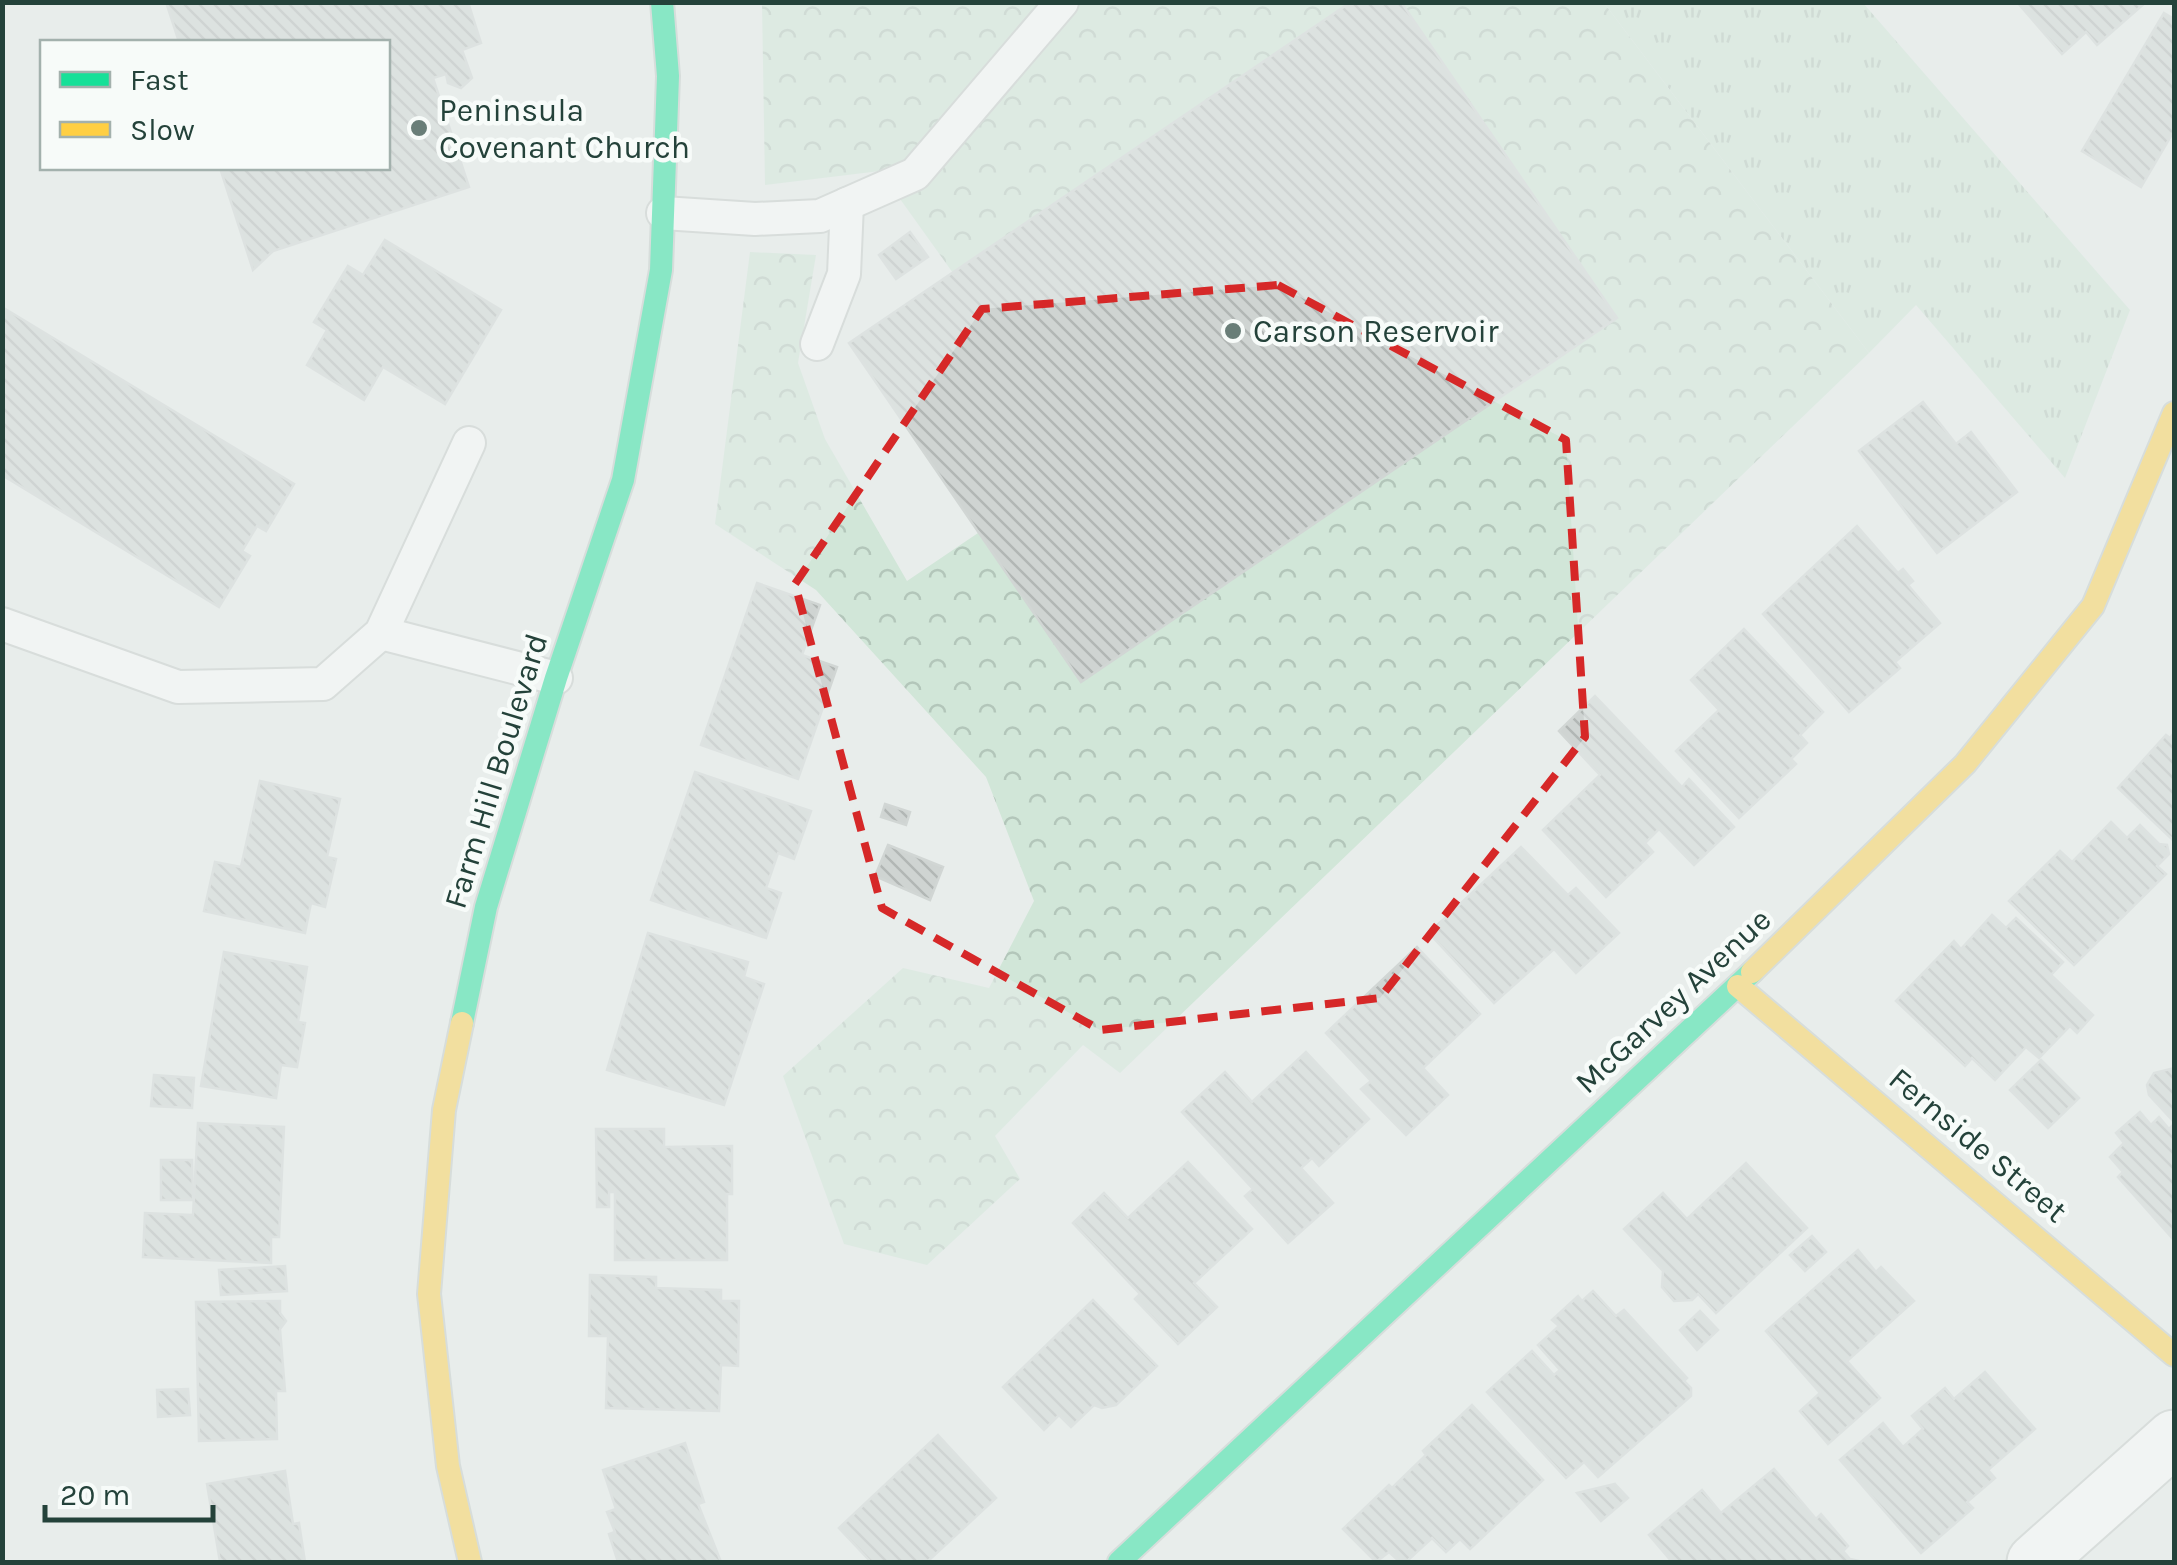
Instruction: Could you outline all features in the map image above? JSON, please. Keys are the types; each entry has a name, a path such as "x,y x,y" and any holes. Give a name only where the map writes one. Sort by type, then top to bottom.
{"street":[{"name":"Farm Hill Boulevard","path":"470,1562 448,1466 429,1294 444,1110 486,907 556,678 623,480 661,270 668,76 662,2"},
{"name":"McGarvey Avenue","path":"1118,1562 1738,986 1965,764 2093,606 2174,413"},
{"name":"Fernside Street","path":"1738,986 2174,1354"},
{"path":"2035,1562 2174,1438"}],"lane":[{"path":"663,213 755,219 820,216 915,174 1062,2"},
{"path":"817,344 844,274 847,204"},
{"path":"2,624 178,687 323,684 381,634 469,443"},
{"path":"381,634 556,678"}],"highlighted area":[{"path":"1278,285 1566,440 1585,737 1380,998 1100,1030 882,908 795,584 982,309"}],"green space":[{"path":"762,3 1351,3 953,273 880,171 765,185"},
{"path":"1401,3 1604,3 1869,353 1120,1073 1083,1045 995,1136 1020,1179 927,1265 844,1244 783,1076 903,968 989,988 1034,901 986,777 816,590 715,524 750,252 816,255 798,363 825,439 907,581 978,533 1081,682 1616,319"},
{"path":"1604,3 1863,3 2130,310 2065,478 1916,305 1869,353"}],"building":[{"name":"Peninsula Covenant Church","path":"166,2 468,2 481,43 462,50 472,78 461,88 448,83 446,74 433,78 469,187 273,251 253,270 221,170 390,170 390,40 178,40"},
{"name":"Carson Reservoir","path":"1351,2 1401,2 1617,318 1081,682 849,343"},
{"path":"2017,2 2146,2 2097,45 2086,32 2062,54"},
{"path":"2164,13 2174,19 2174,131 2141,187 2082,151"},
{"path":"910,232 928,257 896,279 879,255"},
{"path":"385,240 501,310 445,404 383,367 364,400 307,365 327,330 314,322 348,266 363,275"},
{"path":"2,307 294,484 266,531 257,526 242,551 250,556 219,607 2,475"},
{"path":"1923,402 1956,444 1971,432 2017,492 1937,553 1859,451"},
{"path":"1857,526 1898,573 1903,569 1913,581 1908,585 1940,623 1895,662 1900,668 1849,712 1763,614"},
{"path":"757,583 820,605 802,655 837,667 798,779 701,745"},
{"path":"1744,629 1823,712 1800,735 1807,743 1791,759 1796,764 1739,818 1676,751 1719,710 1691,680"},
{"path":"1595,696 1682,787 1689,779 1734,827 1694,865 1659,829 1645,843 1653,852 1606,897 1543,830 1600,775 1559,731"},
{"path":"2174,733 2174,841 2118,788 2166,735 2170,738"},
{"path":"695,772 811,811 794,859 778,853 766,888 781,893 766,938 651,900"},
{"path":"260,781 340,799 327,857 336,859 325,907 311,903 305,933 204,911 215,862 241,867"},
{"path":"885,804 910,812 906,825 881,817"},
{"path":"2111,822 2127,838 2140,825 2159,844 2167,845 2169,854 2157,866 2166,874 2074,965 2009,901 2060,851 2072,862"},
{"path":"888,845 943,867 930,900 875,876"},
{"path":"1521,847 1568,895 1576,888 1619,933 1576,973 1554,949 1494,1003 1429,933"},
{"path":"1992,915 2006,928 2016,918 2063,962 2051,975 2093,1015 2077,1033 2070,1026 2039,1058 2026,1047 1995,1080 1972,1058 1965,1066 1896,1001 1954,941 1961,949"},
{"path":"648,933 748,962 744,977 764,984 724,1105 607,1070"},
{"path":"1417,947 1480,1014 1423,1068 1448,1095 1406,1135 1361,1089 1371,1081 1326,1033"},
{"path":"224,952 307,967 298,1022 305,1023 297,1067 281,1065 276,1098 201,1086"},
{"path":"1306,1052 1369,1119 1319,1166 1312,1158 1301,1168 1333,1203 1288,1243 1245,1196 1253,1189 1182,1112 1225,1072 1252,1102"},
{"path":"2041,1060 2079,1098 2048,1128 2010,1090"},
{"path":"2174,1068 2174,1122 2149,1095 2147,1085 2154,1073"},
{"path":"154,1075 194,1078 192,1108 151,1106"},
{"path":"2140,1112 2151,1125 2159,1117 2169,1129 2174,1124 2173,1239 2118,1177 2123,1172 2110,1157 2124,1143 2116,1133"},
{"path":"198,1123 284,1127 279,1237 271,1237 271,1263 143,1257 145,1213 193,1215"},
{"path":"596,1129 664,1129 664,1147 732,1146 727,1260 615,1260 615,1192 609,1192 609,1207 597,1207"},
{"path":"161,1160 192,1160 193,1200 161,1200"},
{"path":"1188,1162 1252,1229 1194,1283 1217,1307 1178,1344 1135,1299 1140,1294 1073,1223 1104,1193 1128,1218"},
{"path":"1746,1163 1807,1228 1716,1313 1698,1294 1692,1300 1674,1301 1662,1287 1663,1271 1624,1229 1663,1193 1687,1219"},
{"path":"1812,1236 1826,1252 1805,1271 1790,1255"},
{"path":"1858,1250 1876,1272 1881,1267 1914,1301 1847,1361 1880,1398 1828,1444 1800,1411 1820,1393 1766,1331"},
{"path":"285,1266 287,1291 221,1295 219,1270"},
{"path":"590,1275 656,1277 656,1288 721,1290 721,1301 739,1301 738,1366 721,1365 719,1411 606,1408 608,1336 589,1336"},
{"path":"1593,1291 1616,1316 1624,1310 1687,1378 1684,1381 1691,1388 1691,1396 1598,1477 1584,1462 1566,1478 1487,1392 1532,1351 1554,1375 1560,1370 1538,1345 1559,1326 1552,1320 1578,1296 1582,1301"},
{"path":"1093,1300 1157,1366 1116,1405 1094,1405 1071,1427 1059,1415 1044,1430 1003,1387"},
{"path":"280,1301 280,1313 286,1321 280,1329 285,1391 276,1391 277,1439 199,1441 196,1302"},
{"path":"1700,1311 1718,1330 1697,1350 1680,1330"},
{"path":"1985,1372 2035,1429 1988,1470 1995,1478 1967,1502 1973,1508 1921,1553 1840,1460 1883,1423 1903,1447 1923,1429 1912,1416 1945,1388 1954,1399"},
{"path":"188,1389 190,1415 158,1417 157,1390"},
{"path":"1472,1405 1543,1480 1470,1549 1460,1539 1446,1552 1432,1538 1406,1562 1400,1562 1389,1552 1376,1562 1343,1529 1389,1485 1392,1488 1426,1455 1423,1451"},
{"path":"938,1435 996,1498 927,1562 871,1562 839,1528"},
{"path":"685,1443 704,1502 698,1504 721,1562 618,1562 609,1534 615,1532 607,1512 616,1509 603,1470"},
{"path":"1774,1469 1816,1519 1821,1514 1848,1546 1843,1551 1850,1559 1863,1562 1672,1562 1649,1535 1702,1490 1721,1513"},
{"path":"285,1471 293,1524 299,1523 305,1562 220,1562 207,1484"},
{"path":"1615,1484 1628,1498 1601,1521 1577,1493"}],"traffic: fast":[{"path":"462,1023 486,907 556,678 623,480 661,270 668,76 662,2"},
{"path":"1119,1562 1752,972"}],"traffic: slow":[{"path":"1752,972 1965,764 2093,606 2174,413"},
{"path":"1738,986 2174,1355"},
{"path":"462,1023 444,1110 429,1294 448,1466 470,1562"}],"place":[{"name":"Peninsula Covenant Church","path":"419,128"},
{"name":"Carson Reservoir","path":"1233,331"}]}
